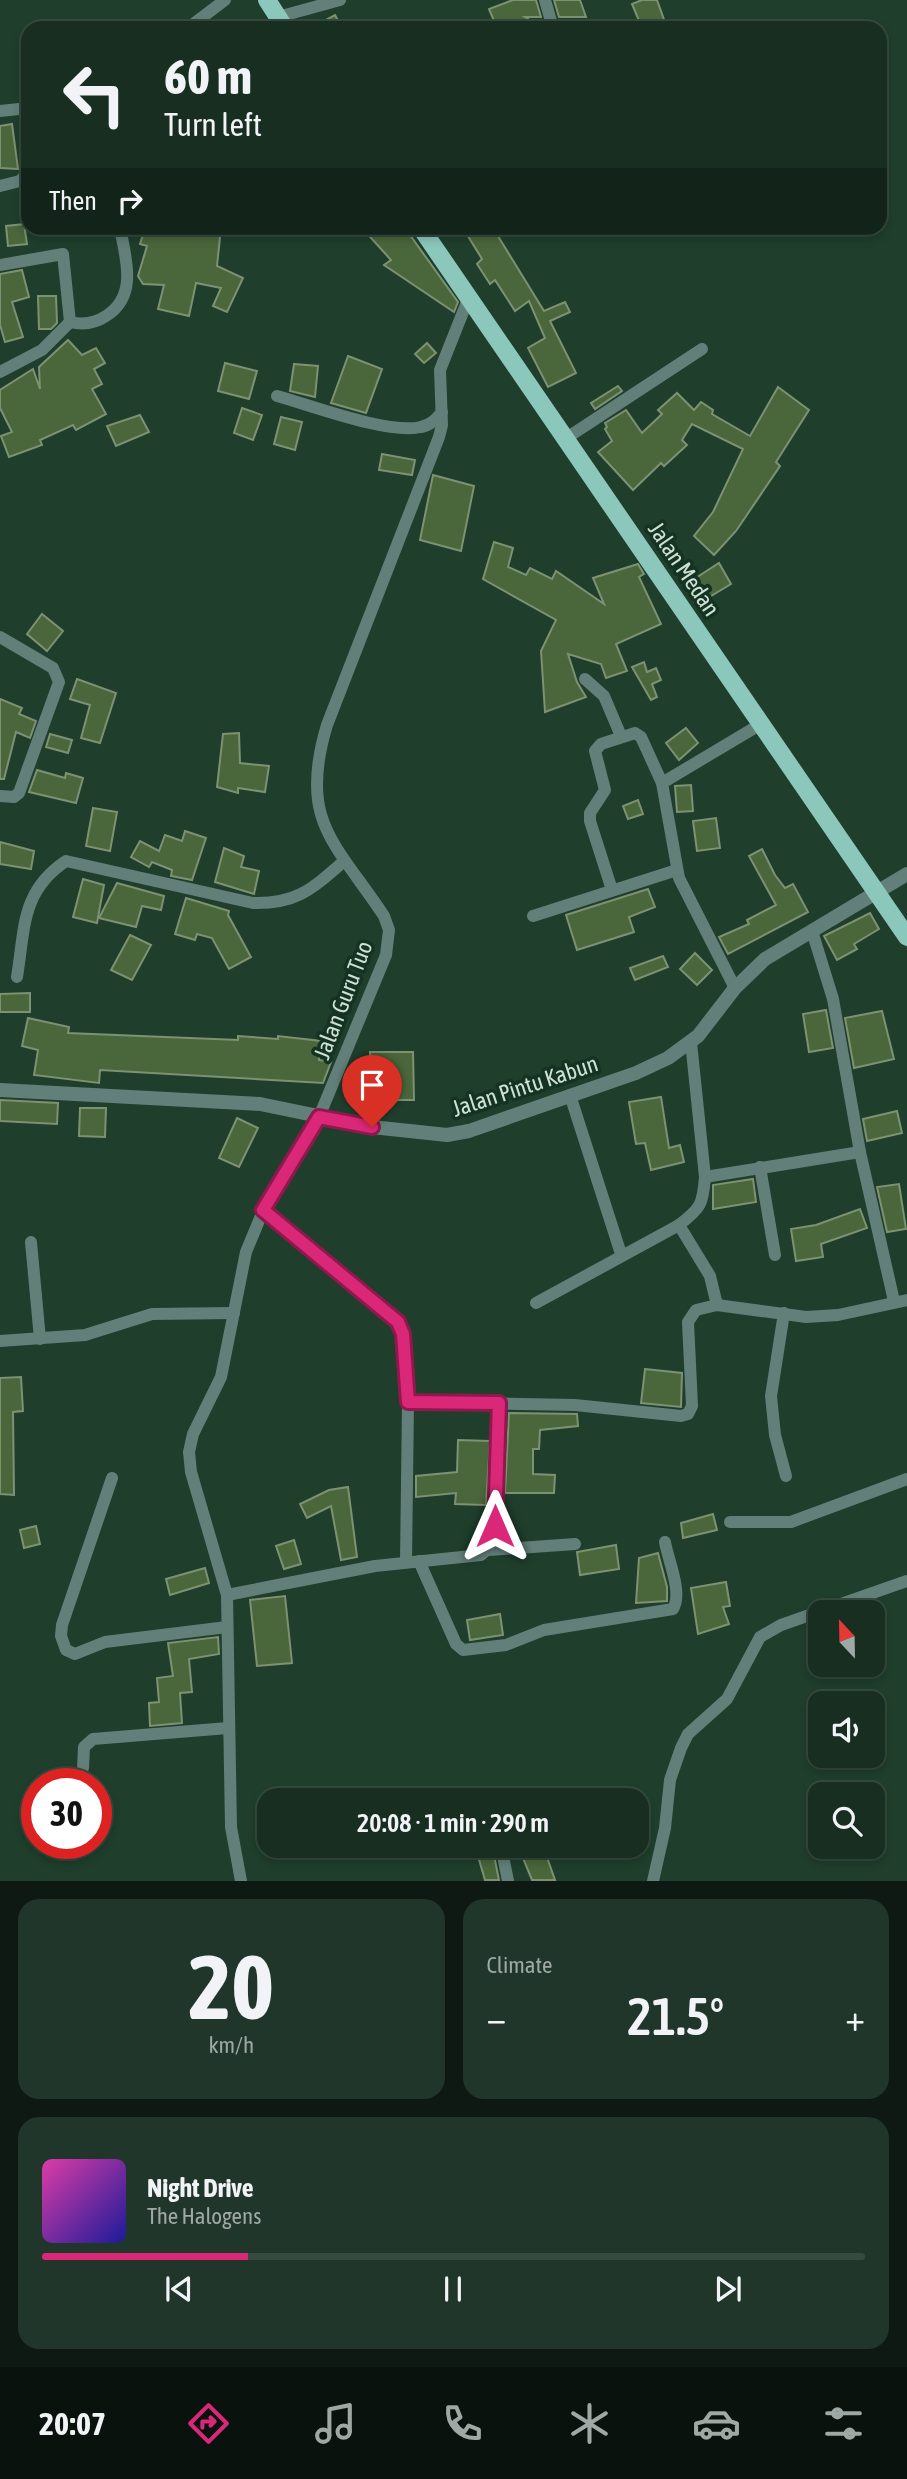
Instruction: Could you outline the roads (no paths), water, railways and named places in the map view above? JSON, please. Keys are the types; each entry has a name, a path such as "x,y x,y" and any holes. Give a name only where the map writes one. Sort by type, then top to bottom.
{"main road":[{"path":"267,0 281,21"},
{"name":"Jalan Medan","path":"426,235 907,937"}],"street":[{"path":"197,21 225,0"},
{"path":"287,21 340,0"},
{"path":"545,0 551,21"},
{"path":"0,111 21,109"},
{"path":"0,186 21,180"},
{"path":"70,322 84,325 102,319 118,309 126,298 127,251 122,235"},
{"path":"0,265 63,254 70,322"},
{"name":"Jalan Guru Tuo","path":"241,1881 231,1827 227,1595 191,1472 189,1452 192,1433 221,1377 246,1252 263,1210 319,1117 389,942 384,916 332,844 318,811 316,770 320,747 439,437 442,412 440,370 468,297"},
{"path":"0,372 42,350 70,322"},
{"path":"565,439 702,349"},
{"path":"277,396 370,422 414,429 434,422 442,412"},
{"path":"0,637 53,668 59,682 19,793 14,797 0,796"},
{"path":"585,678 604,696 621,736"},
{"path":"662,783 761,724"},
{"path":"612,890 590,813 605,790 596,748 621,736 638,734 662,783 677,870 735,988"},
{"path":"17,976 29,900 53,869 66,861 253,903 272,904 308,892 344,860"},
{"path":"533,916 677,870"},
{"name":"Jalan Pintu Kabun","path":"0,1090 260,1104 319,1117 447,1135 496,1123 636,1073 668,1058 691,1042 735,988 765,959 907,874"},
{"path":"408,1402 499,1403 688,1414 692,1406 688,1322 696,1310 717,1305 806,1317 838,1315 900,1301 860,1152 833,999 812,931"},
{"path":"536,1303 621,1254 679,1225 698,1210 704,1196 705,1177 691,1042"},
{"path":"570,1095 621,1254"},
{"path":"705,1177 860,1152"},
{"path":"760,1167 775,1255"},
{"path":"263,1210 398,1322 403,1334 408,1402 413,1562 456,1644 463,1650 506,1645 544,1630 673,1609 676,1605 675,1588 665,1542"},
{"path":"679,1225 710,1276 717,1305"},
{"path":"31,1242 40,1339"},
{"path":"0,1341 85,1335 152,1314 234,1313"},
{"path":"784,1313 771,1396 775,1435 786,1476"},
{"path":"489,1550 494,1544 499,1403"},
{"path":"112,1478 62,1625 61,1636 66,1650 75,1654 105,1642 227,1627"},
{"path":"730,1522 791,1522 907,1479"},
{"path":"227,1595 413,1562 469,1558 489,1550 575,1544"},
{"path":"653,1881 665,1828 670,1780 681,1748 688,1734 727,1699 760,1637 781,1625 907,1581"},
{"path":"83,1768 83,1747 93,1739 228,1728"},
{"path":"503,1858 508,1881"}]}
